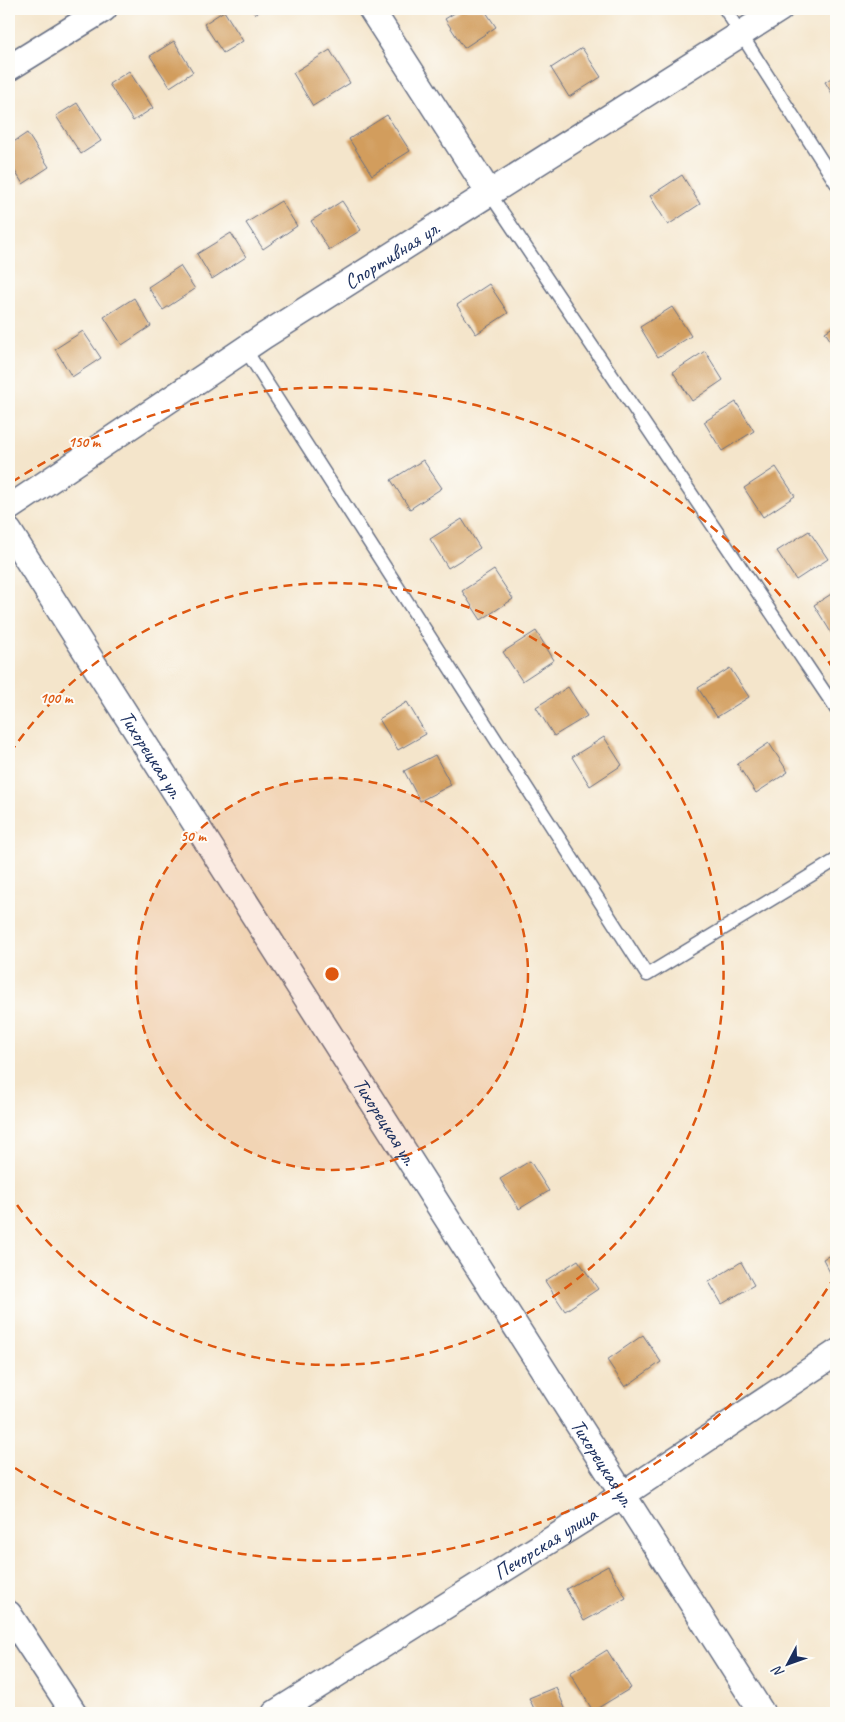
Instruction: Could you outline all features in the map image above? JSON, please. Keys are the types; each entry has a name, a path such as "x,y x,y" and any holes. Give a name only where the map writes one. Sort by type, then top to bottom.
{"street":[{"path":"9,68 104,9"},
{"path":"372,9 490,194"},
{"name":"Спортивная ул.","path":"9,508 245,349 780,9"},
{"name":"Тихорецкая ул.","path":"9,530 762,1713"},
{"name":"Печорская улица","path":"275,1713 624,1494 836,1353"},
{"path":"9,1614 74,1713"}],"lane":[{"path":"725,9 836,183"},
{"path":"490,194 836,709"},
{"path":"245,349 647,975 836,860"}],"building":[{"path":"251,9 264,9 255,14"},
{"path":"461,9 484,9 496,27 464,48 445,19"},
{"path":"224,11 243,41 223,53 204,24"},
{"path":"174,41 193,72 170,87 150,56"},
{"path":"582,48 601,77 569,97 551,68"},
{"path":"330,50 350,83 313,106 293,73"},
{"path":"129,71 153,108 133,121 109,84"},
{"path":"836,75 836,100 825,82"},
{"path":"77,103 101,141 81,154 56,116"},
{"path":"387,115 410,151 372,175 349,139"},
{"path":"27,133 49,167 23,184 9,162 9,145"},
{"path":"682,175 700,204 668,225 650,196"},
{"path":"281,201 297,226 263,249 246,223"},
{"path":"342,201 361,230 329,250 311,221"},
{"path":"231,233 246,257 212,279 197,254"},
{"path":"180,266 195,289 163,310 148,287"},
{"path":"489,284 508,313 476,334 457,305"},
{"path":"134,298 151,326 122,345 104,317"},
{"path":"672,307 691,336 658,357 640,327"},
{"path":"836,325 836,349 825,332"},
{"path":"83,331 101,358 72,377 55,349"},
{"path":"705,351 723,380 692,401 673,372"},
{"path":"736,402 754,431 722,451 704,422"},
{"path":"423,460 442,488 410,509 391,480"},
{"path":"776,467 795,496 763,517 744,488"},
{"path":"462,519 480,548 448,568 430,539"},
{"path":"809,531 828,559 796,580 777,551"},
{"path":"494,570 513,599 481,620 462,591"},
{"path":"836,591 836,632 832,634 814,605"},
{"path":"536,631 554,660 522,681 503,652"},
{"path":"730,668 749,697 717,717 698,688"},
{"path":"568,687 587,716 554,736 536,707"},
{"path":"407,702 426,734 398,750 379,719"},
{"path":"604,737 622,765 590,786 572,757"},
{"path":"769,743 788,772 756,793 737,764"},
{"path":"435,755 451,785 420,801 404,771"},
{"path":"530,1161 549,1191 519,1209 500,1179"},
{"path":"836,1252 836,1284 823,1259"},
{"path":"578,1260 598,1289 565,1311 545,1281"},
{"path":"741,1262 754,1285 722,1304 709,1282"},
{"path":"643,1335 661,1362 625,1387 607,1360"},
{"path":"608,1566 626,1598 584,1621 566,1589"},
{"path":"607,1650 631,1688 593,1711 570,1673"},
{"path":"556,1687 567,1713 536,1713 529,1698"}]}
